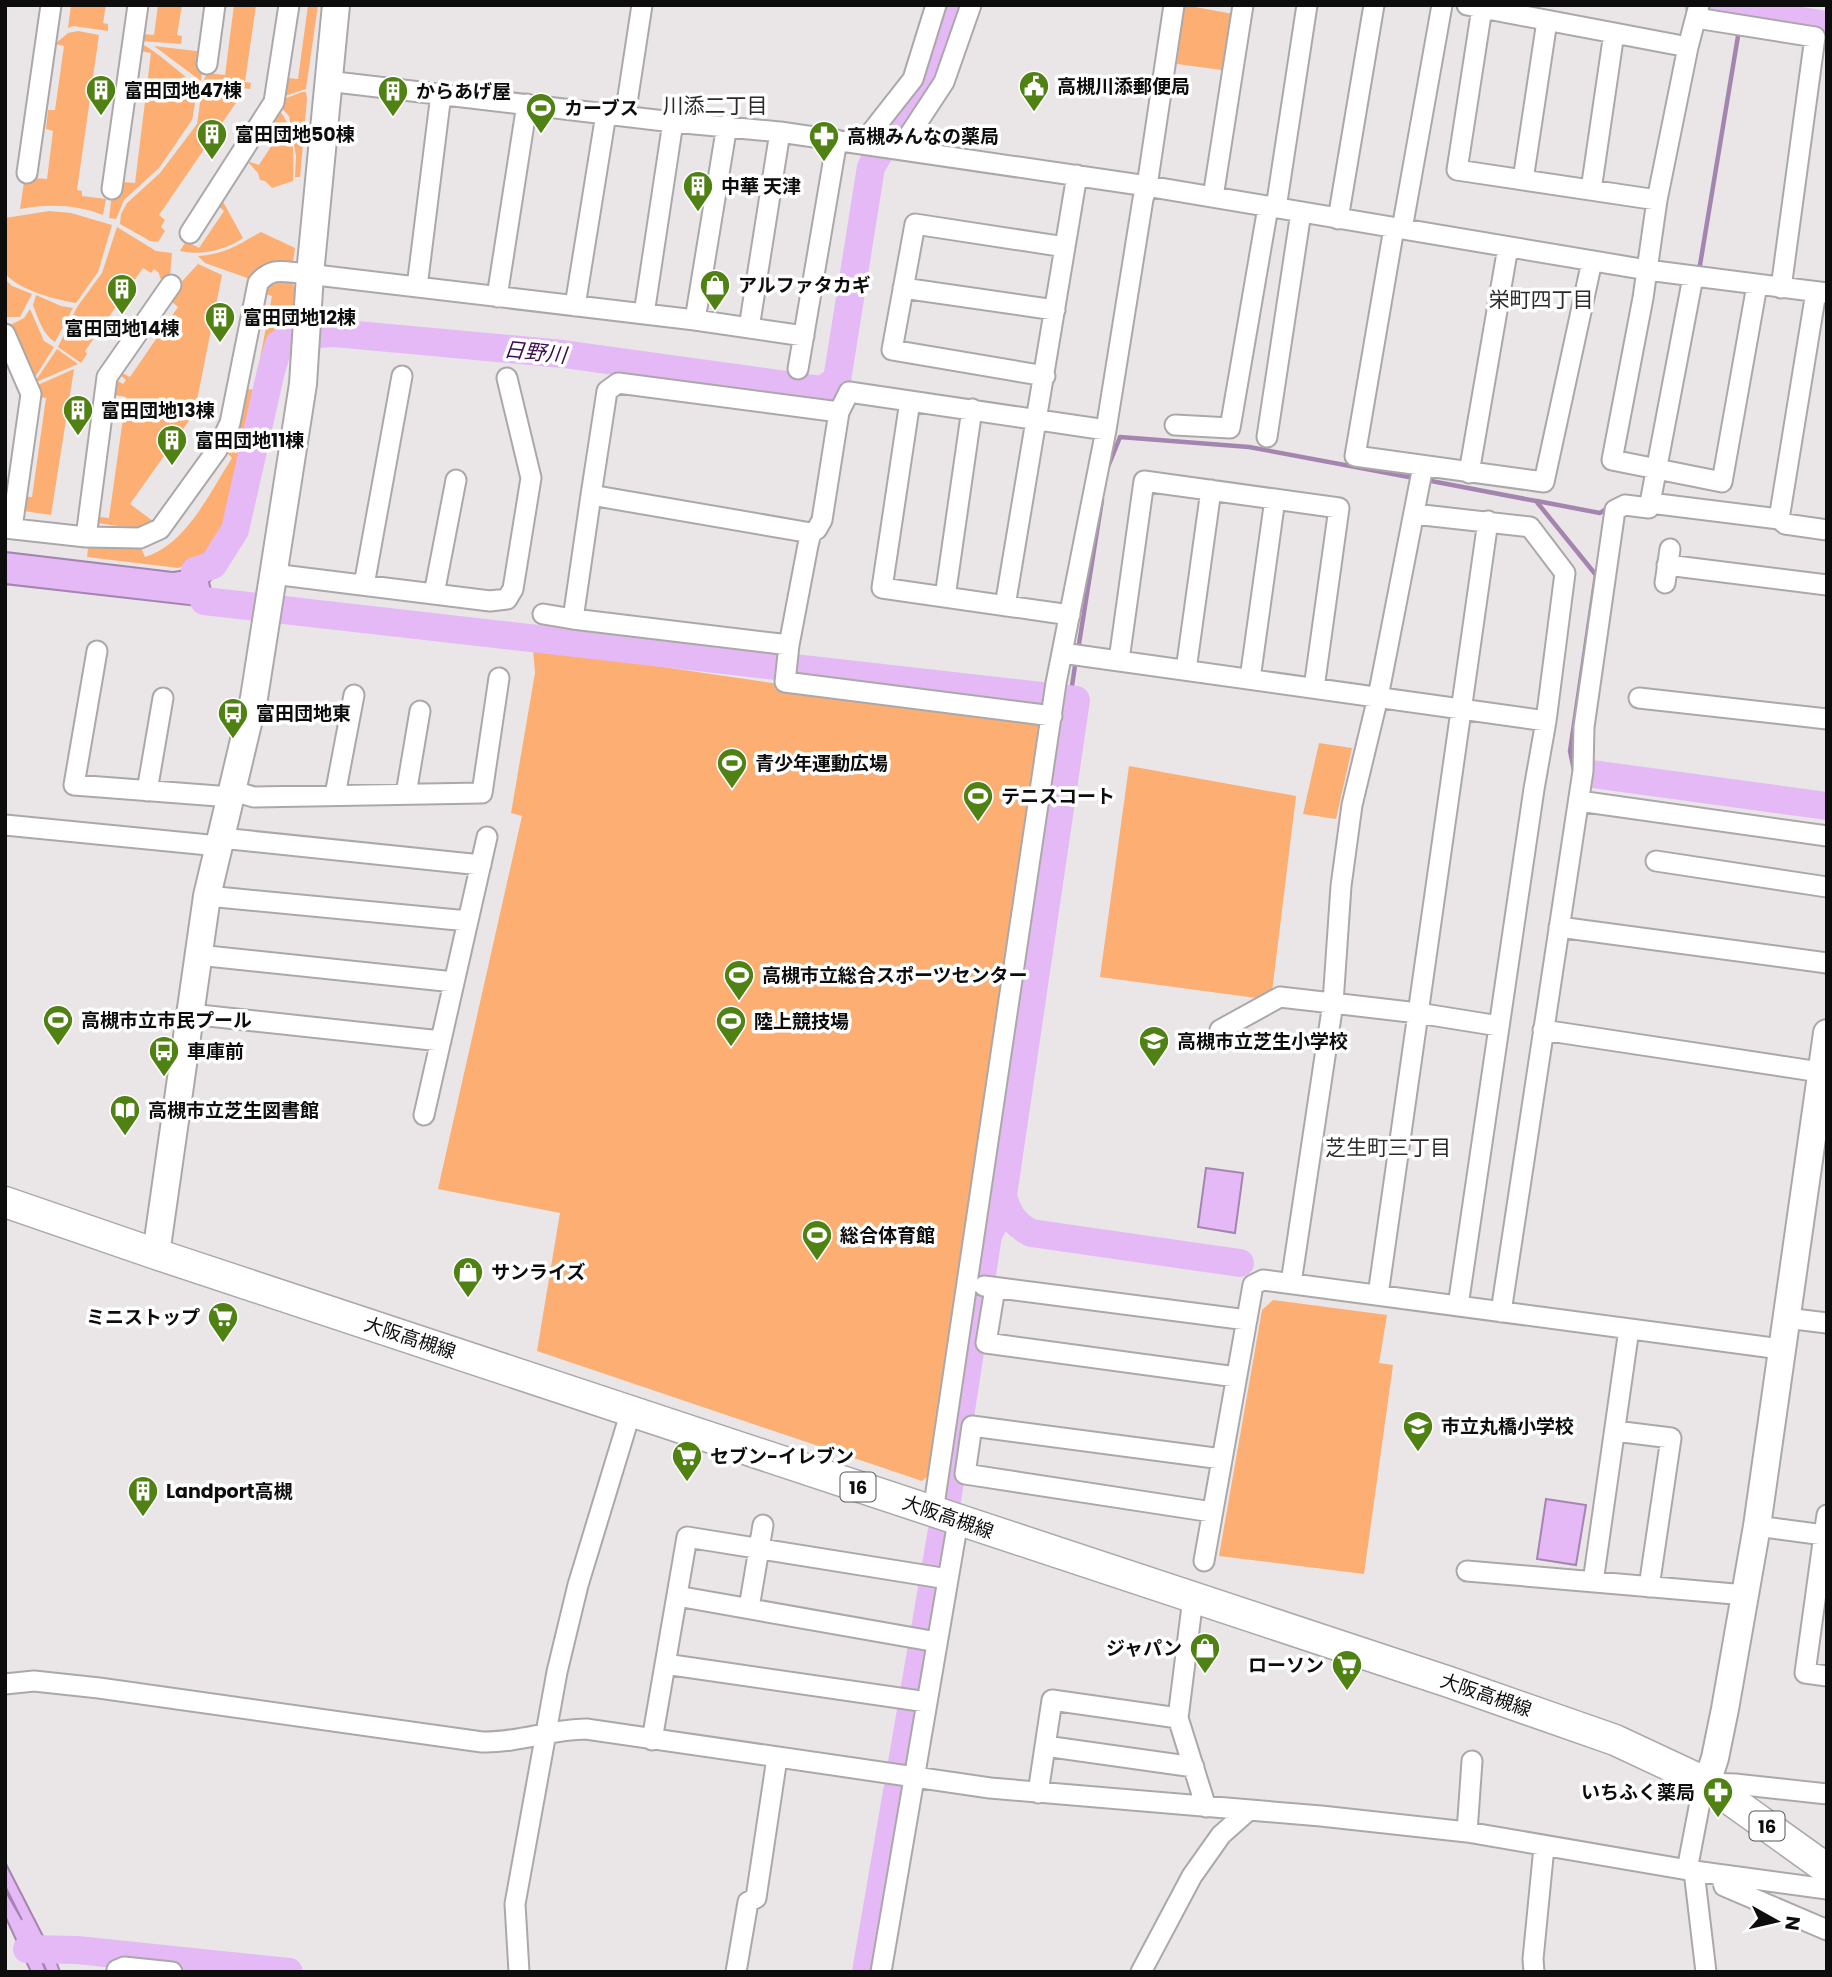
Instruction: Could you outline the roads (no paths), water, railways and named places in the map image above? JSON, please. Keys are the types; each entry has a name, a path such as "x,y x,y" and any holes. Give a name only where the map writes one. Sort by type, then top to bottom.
{"main road":[{"name":"大阪高槻線","path":"5,1202 1449,1682 1615,1740 1707,1783 1827,1869"}],"street":[{"path":"27,173 51,5"},
{"path":"112,189 138,5"},
{"path":"207,64 215,5"},
{"path":"190,233 274,102 289,5"},
{"path":"156,1254 207,896 254,698 303,384 310,274 336,5"},
{"path":"576,306 642,5"},
{"path":"862,144 913,79 936,5"},
{"path":"901,149 944,82 971,5"},
{"path":"881,1972 948,1579 942,1455 981,1286 1056,684 1106,430 1174,5"},
{"path":"1213,197 1243,5"},
{"path":"1175,425 1230,428 1307,5"},
{"path":"1338,219 1374,5"},
{"path":"1442,5 1355,456 1544,482 1592,261"},
{"path":"1657,200 1457,170 1474,7 1688,47"},
{"path":"1757,285 1722,482 1612,460 1657,200 1697,12 1821,38 1781,288"},
{"path":"1524,180 1547,21"},
{"path":"1591,190 1614,33"},
{"path":"922,50 951,61"},
{"path":"327,81 673,122 727,125 901,149 1147,186 1647,270 1822,292 1779,519"},
{"path":"417,287 441,94"},
{"path":"497,297 527,104"},
{"path":"644,314 673,122"},
{"path":"695,320 727,125"},
{"path":"749,328 780,132"},
{"path":"798,369 837,140"},
{"path":"1005,606 1077,175"},
{"path":"1267,437 1301,212"},
{"path":"1045,376 892,350 915,225 1065,247"},
{"path":"1469,473 1508,247"},
{"path":"5,334 30,394 8,528 86,537 140,538 160,528 217,450 230,423 258,283 267,273 278,271 310,274 695,320 804,336"},
{"path":"1501,1312 1579,801 1584,727 1615,510 1625,505 1649,508 1693,277"},
{"path":"86,537 107,377 171,285"},
{"path":"903,288 1055,310"},
{"path":"364,585 402,376"},
{"path":"273,574 490,601 507,599 513,589 531,478 506,378"},
{"path":"573,619 607,391 618,383 839,412"},
{"path":"591,495 811,533 822,520 839,412 849,392 1106,430"},
{"path":"910,401 882,588 1069,615"},
{"path":"945,597 972,409"},
{"path":"1290,1283 1333,1003 1352,805 1378,697 1423,466"},
{"path":"434,594 456,480"},
{"path":"1119,660 1144,481 1339,508 1314,688"},
{"path":"1186,670 1211,490"},
{"path":"1250,679 1276,499"},
{"path":"1650,503 1779,519 1785,524 1827,530"},
{"path":"1414,514 1530,527 1565,573 1546,721 1458,1306"},
{"path":"1378,1295 1488,521"},
{"path":"811,533 788,648 785,682 1052,711"},
{"path":"1667,566 1781,571 1827,585"},
{"path":"543,614 788,648"},
{"path":"97,651 74,785 147,791 254,797 482,793 499,678"},
{"path":"1062,653 1546,721"},
{"path":"335,795 354,695"},
{"path":"147,791 163,698"},
{"path":"1639,698 1827,719"},
{"path":"406,794 420,711"},
{"path":"1579,801 1827,836"},
{"path":"5,825 481,865"},
{"path":"424,1115 487,837"},
{"path":"1656,861 1827,887"},
{"path":"207,896 468,921"},
{"path":"1559,927 1827,963"},
{"path":"198,956 454,982"},
{"path":"1220,1030 1280,996 1499,1026"},
{"path":"190,1014 441,1041"},
{"path":"1544,1030 1820,1072"},
{"path":"1706,1972 1690,1870 1701,1797 1715,1758 1746,1595 1827,1033"},
{"path":"1204,1561 1253,1285 1263,1280 1781,1349"},
{"path":"981,1286 1247,1320"},
{"path":"981,1286 986,1343 1236,1377"},
{"path":"1786,1318 1827,1323"},
{"path":"1593,1582 1629,1329"},
{"path":"519,1972 515,1941 515,1904 557,1672 578,1585 631,1411"},
{"path":"1212,1512 965,1474 972,1426 1222,1459"},
{"path":"1615,1431 1671,1438 1649,1587"},
{"path":"942,1455 968,1458"},
{"path":"1827,1515 1804,1673 1827,1676"},
{"path":"750,1608 763,1525"},
{"path":"1757,1526 1824,1535"},
{"path":"652,1740 687,1536 948,1579"},
{"path":"1467,1571 1746,1595"},
{"path":"677,1596 937,1642"},
{"path":"1193,1598 1178,1718 1206,1807"},
{"path":"665,1664 927,1702"},
{"path":"5,1684 34,1681 99,1688 482,1742 507,1743 568,1729 586,1729 914,1778 1038,1793 1321,1816 1467,1832 1544,1847 1827,1889"},
{"path":"1038,1793 1052,1700 1178,1718"},
{"path":"1045,1746 1194,1767"},
{"path":"736,1972 748,1902 756,1898 777,1758"},
{"path":"1467,1832 1472,1762"},
{"path":"1707,1783 1827,1794"},
{"path":"1141,1972 1192,1876 1221,1835 1248,1811"},
{"path":"1534,1972 1544,1847"},
{"path":"1721,1875 1724,1886 1827,1930"},
{"path":"118,1972 117,1970 124,1967 172,1972"}],"waterway":[{"name":"日野川","path":"195,571 213,565 235,530 279,344 295,335 335,333 563,354 822,390 837,380 871,167 923,80 951,5"},
{"name":"日野川","path":"1698,5 1827,25"},
{"path":"1697,269 1700,265 1739,30"},
{"path":"1108,467 1120,437 1249,447 1414,478"},
{"path":"1426,480 1536,501 1596,575 1570,751 1574,770"},
{"path":"1078,650 1102,500"},
{"path":"1537,501 1600,513 1609,507"},
{"path":"204,601 1076,700 1003,1195 1009,1213 1031,1233 1240,1263"},
{"path":"1070,699 1076,659"},
{"path":"1592,774 1827,806"},
{"path":"866,1972 947,1501 988,1235 1000,1212 1003,1195"},
{"path":"27,1949 77,1950 289,1972"}],"place":[{"name":"高槻川添郵便局","path":"1034,113"},
{"name":"富田団地47棟","path":"101,117"},
{"name":"からあげ屋","path":"393,118"},
{"name":"カーブス","path":"541,135"},
{"name":"富田団地50棟","path":"212,161"},
{"name":"高槻みんなの薬局","path":"824,163"},
{"name":"中華 天津","path":"698,213"},
{"name":"アルファタカギ","path":"715,312"},
{"name":"富田団地14棟","path":"122,316"},
{"name":"富田団地12棟","path":"220,344"},
{"name":"富田団地13棟","path":"78,437"},
{"name":"富田団地11棟","path":"172,467"},
{"name":"富田団地東","path":"233,740"},
{"name":"青少年運動広場","path":"732,790"},
{"name":"テニスコート","path":"978,823"},
{"name":"高槻市立総合スポーツセンター","path":"739,1002"},
{"name":"高槻市立市民プール","path":"58,1047"},
{"name":"陸上競技場","path":"731,1048"},
{"name":"高槻市立芝生小学校","path":"1154,1068"},
{"name":"車庫前","path":"164,1078"},
{"name":"高槻市立芝生図書館","path":"125,1137"},
{"name":"総合体育館","path":"817,1262"},
{"name":"サンライズ","path":"468,1299"},
{"name":"ミニストップ","path":"223,1344"},
{"name":"市立丸橋小学校","path":"1418,1453"},
{"name":"セブン-イレブン","path":"687,1483"},
{"name":"Landport高槻","path":"143,1518"},
{"name":"ジャパン","path":"1205,1675"},
{"name":"ローソン","path":"1347,1692"},
{"name":"いちふく薬局","path":"1718,1819"}],"district":[{"name":"川添二丁目","path":"715,105"},
{"name":"栄町四丁目","path":"1541,299"},
{"name":"芝生町三丁目","path":"1388,1147"}]}
